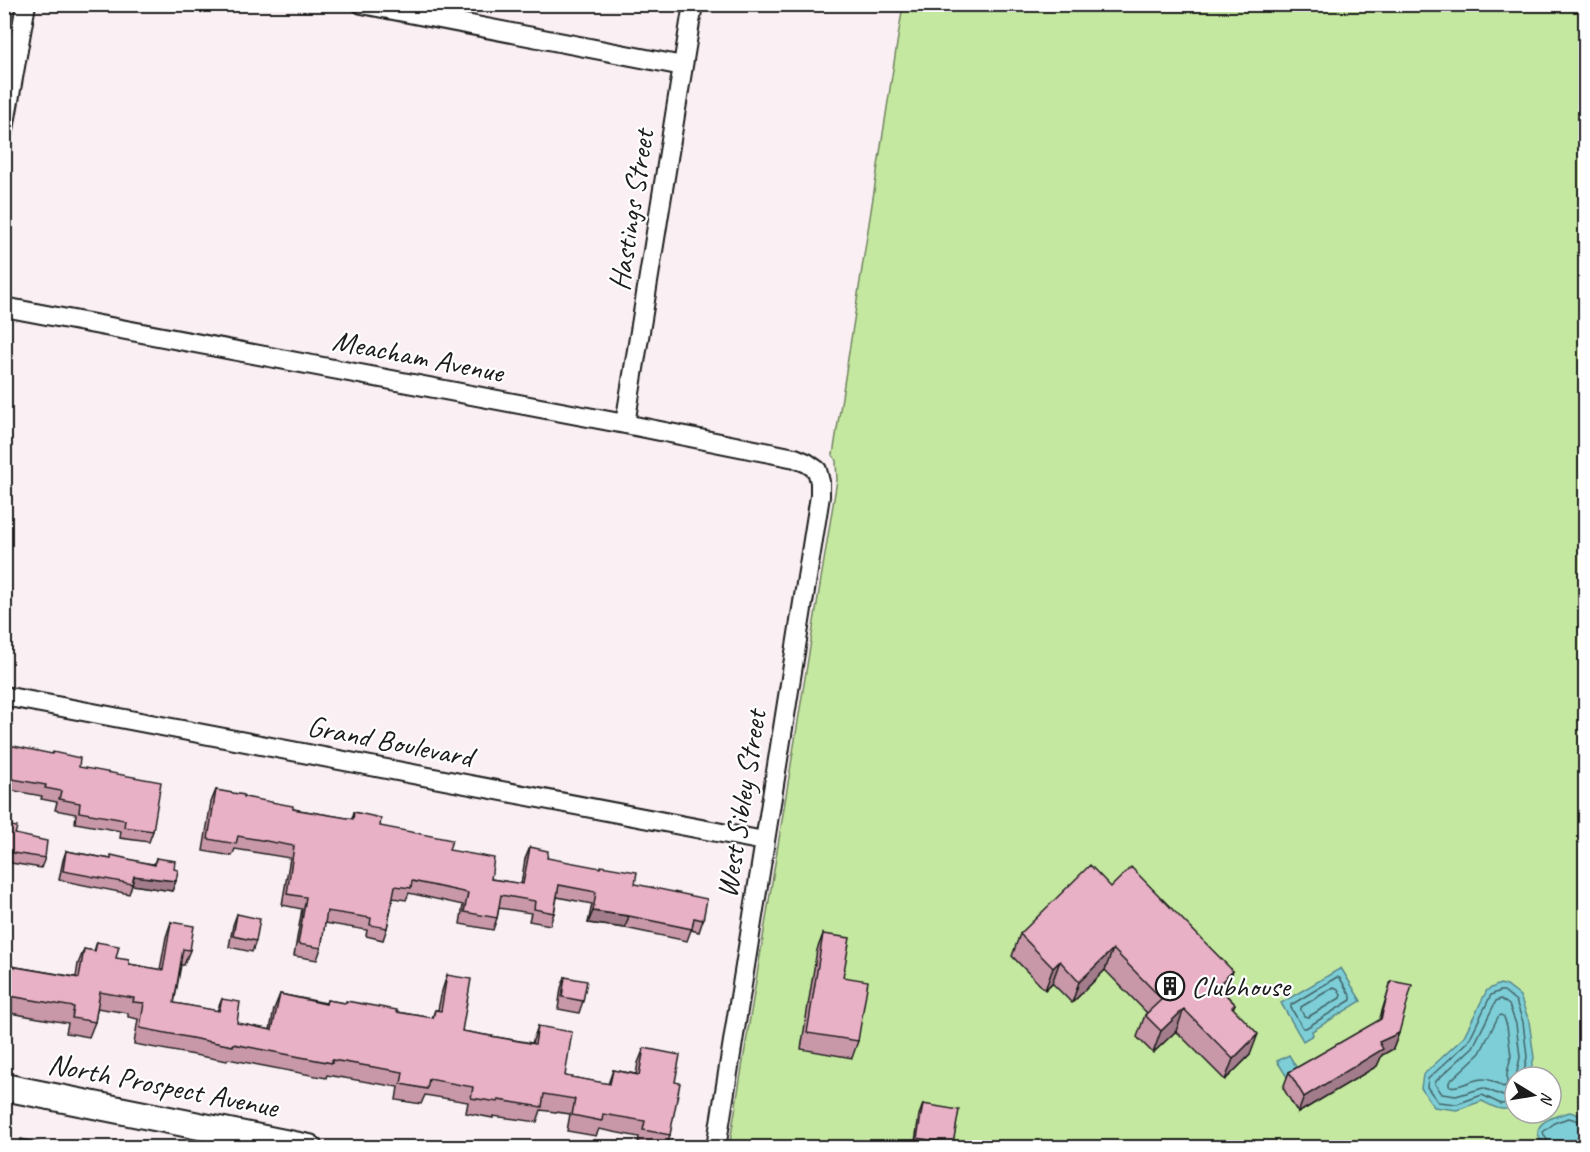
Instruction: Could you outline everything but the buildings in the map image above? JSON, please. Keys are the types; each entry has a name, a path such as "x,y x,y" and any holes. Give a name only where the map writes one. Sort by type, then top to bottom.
{"street":[{"path":"4,129 26,4"},
{"path":"362,4 683,66"},
{"name":"Hastings Street","path":"625,424 693,4"},
{"name":"Meacham Avenue","path":"4,307 795,458 817,470"},
{"name":"West Sibley Street","path":"716,1148 820,496 817,470"},
{"name":"Grand Boulevard","path":"4,696 764,842"},
{"name":"North Prospect Avenue","path":"4,1087 301,1147"}],"green space":[{"path":"903,5 1585,5 1585,1147 729,1148 837,480 836,461 833,455"}],"water":[{"path":"1341,968 1361,1001 1312,1031 1313,1035 1303,1041 1281,1003"},
{"path":"1500,984 1507,986 1520,996 1529,1021 1534,1058 1532,1065 1503,1065 1503,1109 1482,1101 1457,1110 1434,1107 1421,1088 1423,1075 1463,1038 1487,990"},
{"path":"1289,1055 1298,1070 1287,1077 1277,1061"},
{"path":"1570,1112 1585,1117 1585,1147 1546,1147 1540,1139 1538,1133 1541,1125 1563,1125 1563,1114"}],"place":[{"name":"Clubhouse","path":"1170,986"}]}
